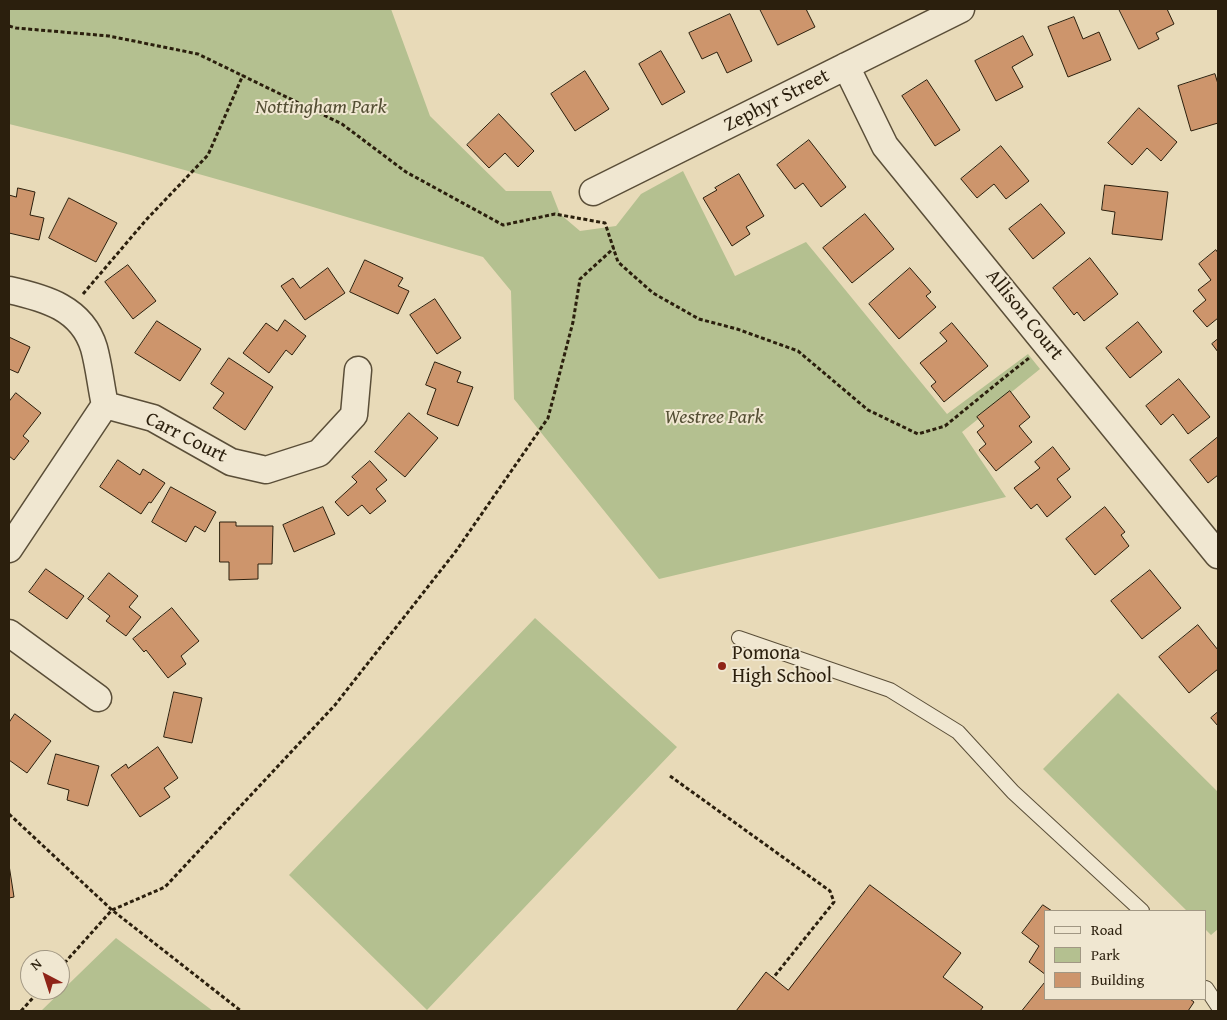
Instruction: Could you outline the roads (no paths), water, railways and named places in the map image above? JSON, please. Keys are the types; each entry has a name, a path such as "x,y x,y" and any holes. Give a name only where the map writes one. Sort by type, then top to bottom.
{"street":[{"name":"Zephyr Street","path":"593,192 960,9"},
{"name":"Allison Court","path":"846,66 885,146 1218,555"},
{"path":"9,290 39,296 63,307 82,325 94,347 105,405 9,549"},
{"name":"Carr Court","path":"105,405 153,418 231,462 266,470 319,453 354,415 358,370"},
{"path":"9,633 98,698"}],"lane":[{"path":"739,638 890,690 958,732 1013,792 1141,910"},
{"path":"1207,990 1218,1006"}],"place":[{"name":"Pomona High School","path":"722,666"}],"park label":[{"name":"Nottingham Park","path":"321,108"},
{"name":"Westree Park","path":"714,418"}]}
